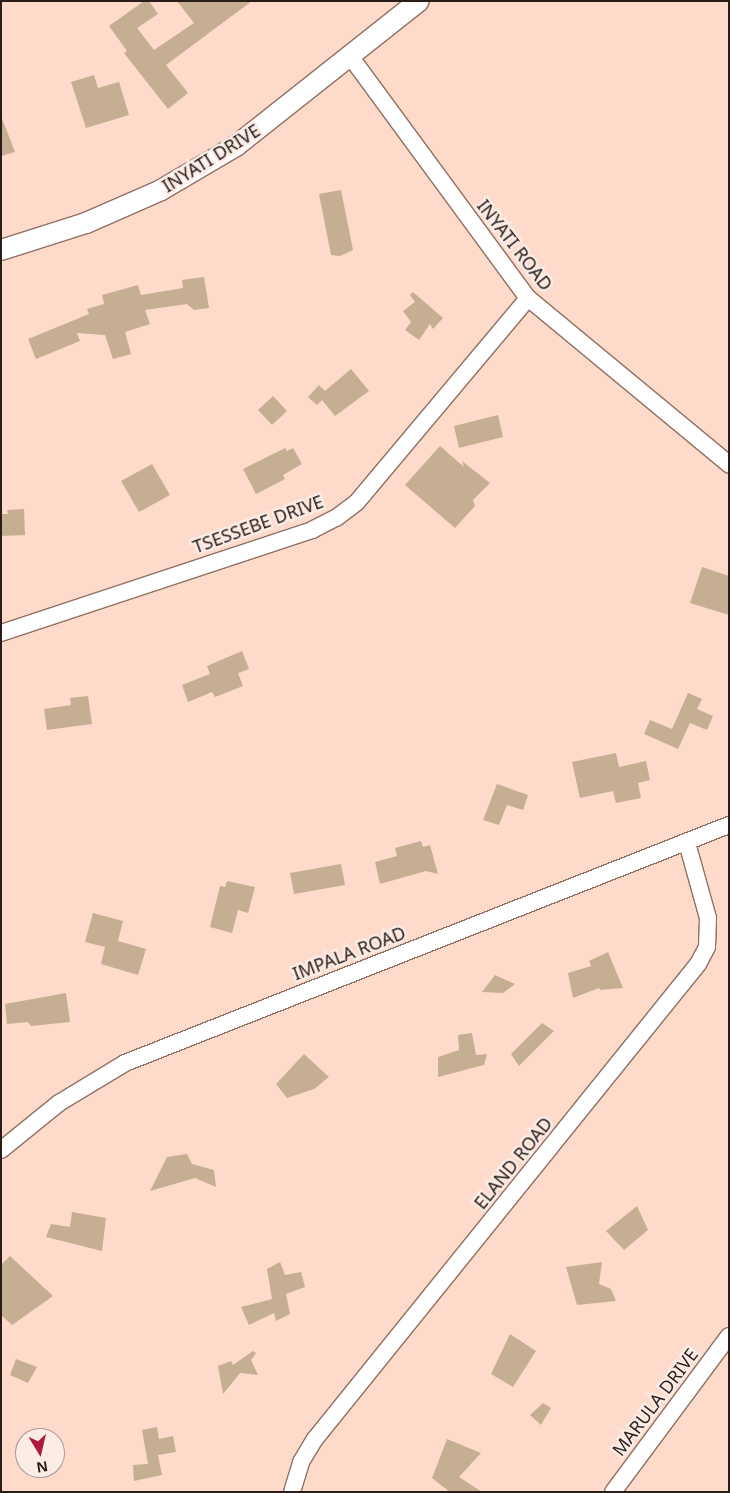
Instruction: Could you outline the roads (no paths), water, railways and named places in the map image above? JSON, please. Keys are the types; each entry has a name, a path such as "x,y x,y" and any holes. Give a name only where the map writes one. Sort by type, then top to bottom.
{"street":[{"name":"INYATI DRIVE","path":"1,250 86,223 161,190 236,146 419,1"},
{"name":"INYATI ROAD","path":"350,56 528,298 729,464"},
{"name":"TSESSEBE DRIVE","path":"1,633 312,530 336,518 357,502 528,298"},
{"name":"IMPALA ROAD","path":"1,1150 59,1103 125,1063 729,825"},
{"name":"ELAND ROAD","path":"292,1492 301,1462 315,1439 698,964 707,947 708,918 687,842"},
{"name":"MARULA DRIVE","path":"613,1492 729,1336"}]}
